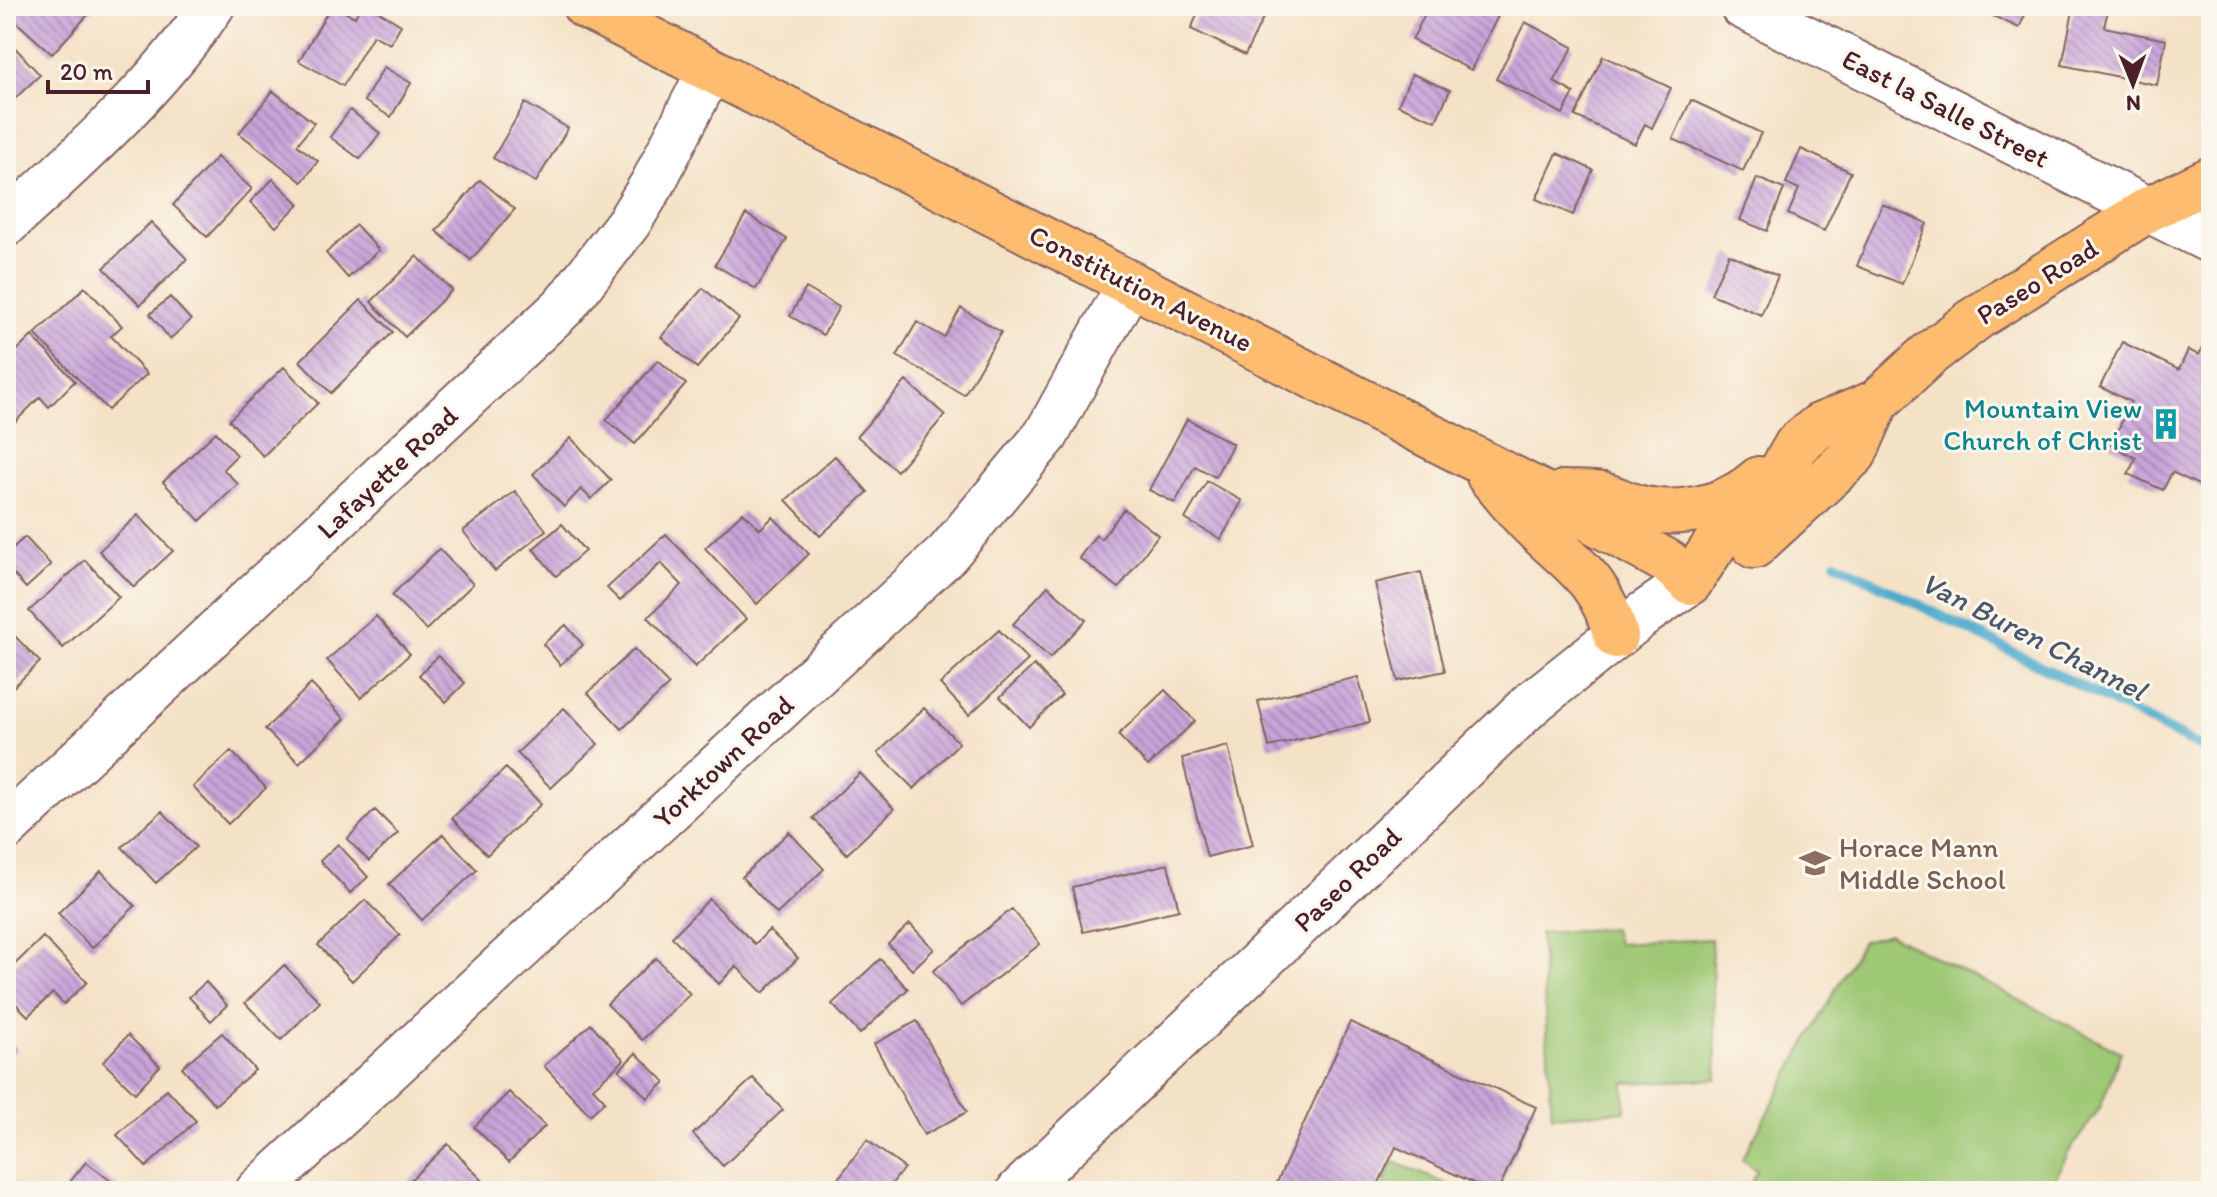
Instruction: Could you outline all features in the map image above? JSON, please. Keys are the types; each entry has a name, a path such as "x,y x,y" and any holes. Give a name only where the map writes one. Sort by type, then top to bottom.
{"main road":[{"name":"Constitution Avenue","path":"585,6 1540,492 1668,562 1690,582"},
{"name":"Paseo Road","path":"1690,582 1721,535 1766,497 1797,444 1819,426 1877,402 1928,355 1978,317 2149,209 2211,179"},
{"name":"Paseo Road","path":"1690,582 1745,555 1854,454 1877,402"},
{"path":"1540,492 1604,495 1636,507 1665,512 1699,509 1730,499 1753,485 1797,444"},
{"path":"1471,457 1536,529 1572,558 1608,605 1616,636"}],"street":[{"path":"6,224 114,123 161,74 212,6"},
{"name":"East la Salle Street","path":"1742,6 2211,241"},
{"name":"Lafayette Road","path":"6,828 564,306 620,233 653,183 710,70"},
{"name":"Yorktown Road","path":"258,1191 947,554 1046,435 1130,283"},
{"name":"Paseo Road","path":"1019,1191 1532,703 1690,582"}],"green space":[{"path":"1613,928 1617,944 1711,939 1717,1079 1624,1083 1625,1111 1552,1116 1540,933"},
{"path":"1889,934 2121,1052 2100,1108 2068,1153 2049,1191 1747,1191 1757,1171 1742,1159 1862,941"},
{"path":"1394,1162 1463,1191 1380,1191"}],"building":[{"path":"6,6 96,6 52,54 6,13"},
{"path":"331,6 355,17 361,6 370,6 401,25 390,44 373,35 343,86 299,61"},
{"path":"1201,6 1258,6 1267,10 1245,55 1191,29"},
{"path":"1429,6 1502,8 1471,70 1412,40"},
{"path":"1972,6 2029,6 2019,28"},
{"path":"2074,6 2109,6 2104,27 2166,40 2157,85 2062,65"},
{"path":"1525,22 1573,47 1554,82 1574,93 1563,114 1496,79"},
{"path":"9,41 40,75 6,107 6,44"},
{"path":"1603,56 1671,88 1652,128 1645,124 1635,144 1575,116"},
{"path":"384,67 411,83 391,117 364,101"},
{"path":"1412,74 1450,90 1436,121 1398,105"},
{"path":"273,91 314,123 297,145 318,161 302,182 239,133"},
{"path":"1691,100 1761,133 1743,171 1673,139"},
{"path":"525,103 568,128 536,182 493,158"},
{"path":"350,110 380,133 360,159 330,137"},
{"path":"1801,149 1851,172 1824,231 1788,214 1799,189 1786,183"},
{"path":"1557,153 1593,170 1573,215 1536,199"},
{"path":"217,157 252,189 207,237 173,205"},
{"path":"1757,178 1784,189 1767,231 1740,220"},
{"path":"273,179 299,204 276,227 250,202"},
{"path":"480,180 515,209 471,260 436,231"},
{"path":"1882,204 1927,223 1902,284 1857,266"},
{"path":"746,214 787,239 756,289 715,265"},
{"path":"151,222 187,259 140,305 104,268"},
{"path":"356,225 379,250 348,278 326,253"},
{"path":"1729,254 1778,276 1761,315 1711,294"},
{"path":"417,256 452,290 405,337 371,302"},
{"path":"85,287 122,326 111,336 147,374 108,410 35,334"},
{"path":"703,288 739,319 697,368 661,337"},
{"path":"806,288 839,307 823,335 790,316"},
{"path":"170,297 191,320 170,339 150,314"},
{"path":"361,300 393,332 331,393 300,361"},
{"path":"961,308 1001,332 964,395 897,356 917,322 944,337"},
{"path":"32,336 75,381 49,407 40,397 12,425 6,419 6,361"},
{"name":"Mountain View Church of Christ","path":"2122,342 2179,370 2188,350 2199,355 2204,345 2211,348 2211,491 2172,472 2163,490 2128,474 2136,458 2111,445 2131,402 2100,387"},
{"path":"658,360 686,384 635,444 606,420"},
{"path":"284,367 318,403 263,456 229,420"},
{"path":"906,381 945,415 897,471 857,436"},
{"path":"1187,419 1233,444 1215,477 1195,466 1175,503 1149,490"},
{"path":"216,432 237,455 223,469 238,484 200,521 163,482"},
{"path":"571,438 611,480 591,499 581,489 564,507 533,474"},
{"path":"835,456 868,492 820,536 786,500"},
{"path":"1207,481 1242,501 1221,539 1185,519"},
{"path":"515,491 546,530 495,571 463,531"},
{"path":"1124,509 1158,535 1119,588 1079,558 1096,535 1101,539"},
{"path":"743,512 760,529 773,517 809,554 757,604 705,548"},
{"path":"138,515 173,551 134,587 99,551"},
{"path":"562,524 585,551 556,576 533,549"},
{"path":"666,534 746,619 695,667 648,617 682,585 661,563 620,601 607,588"},
{"path":"25,537 51,565 26,588 6,566 6,554"},
{"path":"439,549 473,584 426,630 392,595"},
{"path":"85,560 119,597 63,648 29,611"},
{"path":"1421,572 1445,671 1398,681 1375,583"},
{"path":"1048,586 1086,620 1050,658 1013,624"},
{"path":"376,616 410,654 361,698 327,660"},
{"path":"566,625 583,645 560,665 543,644"},
{"path":"6,627 40,662 6,694"},
{"path":"999,630 1028,660 969,715 940,684"},
{"path":"634,649 669,685 622,729 588,693"},
{"path":"438,656 465,683 446,702 419,675"},
{"path":"1034,665 1062,695 1029,727 1000,697"},
{"path":"1358,677 1370,722 1269,747 1258,701"},
{"path":"311,684 345,719 299,763 265,729"},
{"path":"1165,690 1195,721 1148,766 1118,735"},
{"path":"564,708 598,744 551,788 517,753"},
{"path":"924,708 959,743 914,789 878,753"},
{"path":"1228,746 1253,845 1207,857 1182,758"},
{"path":"231,751 266,788 228,824 193,787"},
{"path":"506,768 541,804 487,855 452,818"},
{"path":"860,773 894,809 847,854 813,818"},
{"path":"375,810 398,833 369,861 347,839"},
{"path":"162,811 196,847 156,883 122,847"},
{"path":"789,832 824,869 777,914 742,877"},
{"path":"443,834 477,870 422,920 389,884"},
{"path":"338,844 368,877 350,893 320,861"},
{"path":"1168,864 1179,910 1083,932 1072,887"},
{"path":"101,871 135,906 92,948 58,913"},
{"path":"709,899 755,944 769,930 798,958 763,993 736,966 719,984 672,937"},
{"path":"365,900 400,935 352,981 318,945"},
{"path":"1012,909 1040,944 961,1006 933,971"},
{"path":"910,924 934,949 912,970 888,944"},
{"path":"43,937 87,982 64,1004 53,993 28,1016 6,994 6,973"},
{"path":"656,958 690,994 642,1040 607,1004"},
{"path":"880,959 908,989 860,1034 832,1004"},
{"path":"284,965 320,1002 281,1040 245,1003"},
{"path":"206,982 227,1005 211,1021 189,997"},
{"path":"917,1021 967,1112 924,1135 874,1044"},
{"path":"1350,1022 1536,1107 1498,1191 1491,1191 1396,1147 1375,1191 1273,1191"},
{"path":"591,1024 624,1060 593,1088 605,1101 590,1115 544,1066"},
{"path":"222,1033 255,1070 215,1105 182,1067"},
{"path":"128,1035 160,1066 135,1093 103,1062"},
{"path":"6,1038 17,1049 6,1060"},
{"path":"636,1053 665,1082 648,1098 619,1070"},
{"path":"753,1078 783,1110 723,1166 693,1134"},
{"path":"167,1089 196,1121 146,1167 117,1135"},
{"path":"509,1092 545,1126 509,1162 474,1127"},
{"path":"867,1140 904,1168 886,1191 829,1191"},
{"path":"448,1144 483,1181 472,1191 401,1189"},
{"path":"86,1162 124,1191 63,1191"}],"waterway":[{"name":"Van Buren Channel","path":"1836,563 2211,752"}],"place":[{"name":"Mountain View Church of Christ","path":"2166,424"},
{"name":"Horace Mann Middle School","path":"1815,863"}]}
